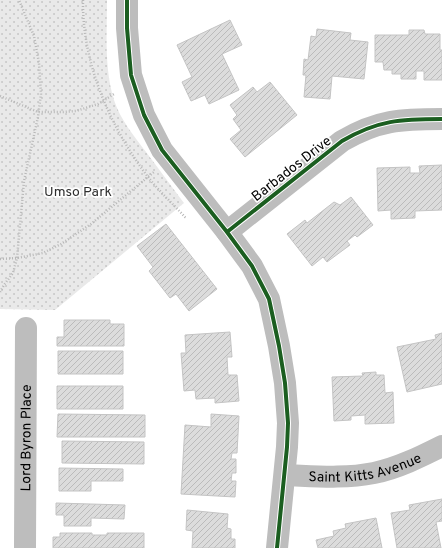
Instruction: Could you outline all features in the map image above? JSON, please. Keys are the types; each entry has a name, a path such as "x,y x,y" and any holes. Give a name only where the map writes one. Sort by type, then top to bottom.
{"street":[{"path":"127,0 127,28 132,75 144,115 162,150 228,232 252,266 268,299 279,346 285,383 288,423 278,548"},
{"name":"Barbados Drive","path":"228,232 342,141 357,133 390,121 442,119"},
{"name":"Lord Byron Place","path":"25,548 26,328"},
{"name":"Saint Kitts Avenue","path":"285,475 350,476 374,473 421,457 442,446"}],"path":[{"path":"0,292 13,273 17,258 24,181 38,112 40,94 39,63 34,36 19,0"},
{"path":"0,96 38,112 76,111 98,104 134,83"},
{"path":"0,259 17,258 43,253 67,240 91,224 169,159"}],"green space":[{"name":"Umso Park","path":"0,0 107,0 107,63 114,100 132,134 184,203 55,310 0,309"}],"building":[{"path":"230,20 242,45 222,54 239,90 209,104 205,95 191,101 182,82 192,77 177,45"},
{"path":"317,29 351,33 350,40 368,42 364,79 332,76 330,99 304,97 306,75 303,75 304,59 308,60 311,36 316,37"},
{"path":"409,30 424,30 425,34 440,34 440,50 442,50 442,80 424,80 424,71 416,71 416,79 401,79 401,74 392,74 392,70 384,70 383,62 375,62 375,35 409,35"},
{"path":"270,82 297,115 245,157 230,139 241,130 233,119 237,115 230,105 253,87 257,92"},
{"path":"442,165 442,210 415,211 415,218 391,219 391,210 378,211 377,168 410,167 410,173 420,173 419,166"},
{"path":"351,197 373,225 357,237 355,235 347,241 350,245 327,262 323,257 312,266 287,234 305,220 307,223 334,202 340,205"},
{"path":"166,224 217,289 189,311 176,294 170,298 149,271 153,267 137,246"},
{"path":"64,320 110,320 110,324 124,324 124,346 57,346 57,337 64,337"},
{"path":"230,332 232,357 227,357 228,375 237,375 239,401 215,403 215,398 196,399 195,390 184,391 181,353 186,353 185,335"},
{"path":"442,333 442,384 407,392 397,347 436,339 435,335"},
{"path":"58,351 123,351 123,374 58,374"},
{"path":"376,372 376,375 384,375 385,393 393,392 394,423 365,424 365,415 351,416 351,420 334,421 332,377 363,376 362,373"},
{"path":"57,386 123,386 123,409 57,409"},
{"path":"58,414 145,415 145,437 57,437"},
{"path":"211,414 239,416 237,453 232,453 231,459 236,459 236,473 232,473 231,481 236,481 235,497 181,494 185,425 211,427"},
{"path":"62,441 144,442 144,464 62,463"},
{"path":"59,468 123,469 123,481 91,481 91,491 59,491"},
{"path":"442,499 442,521 436,522 441,548 397,548 391,513 410,510 409,505"},
{"path":"56,503 125,505 124,519 91,518 91,526 64,526 64,515 56,515"},
{"path":"187,510 228,514 227,528 231,529 231,539 235,539 235,548 192,548 193,531 186,530"},
{"path":"376,518 382,548 318,548 316,540 334,536 333,531 346,528 345,524"},
{"path":"60,533 92,533 92,535 107,535 107,533 144,533 144,548 53,548 53,537 60,537"}],"cycle path":[{"path":"127,0 127,28 131,75 144,115 162,150 252,266 269,299 285,383 288,423 277,548"},
{"path":"227,232 342,141 355,134 390,122 414,119 442,119"}]}
